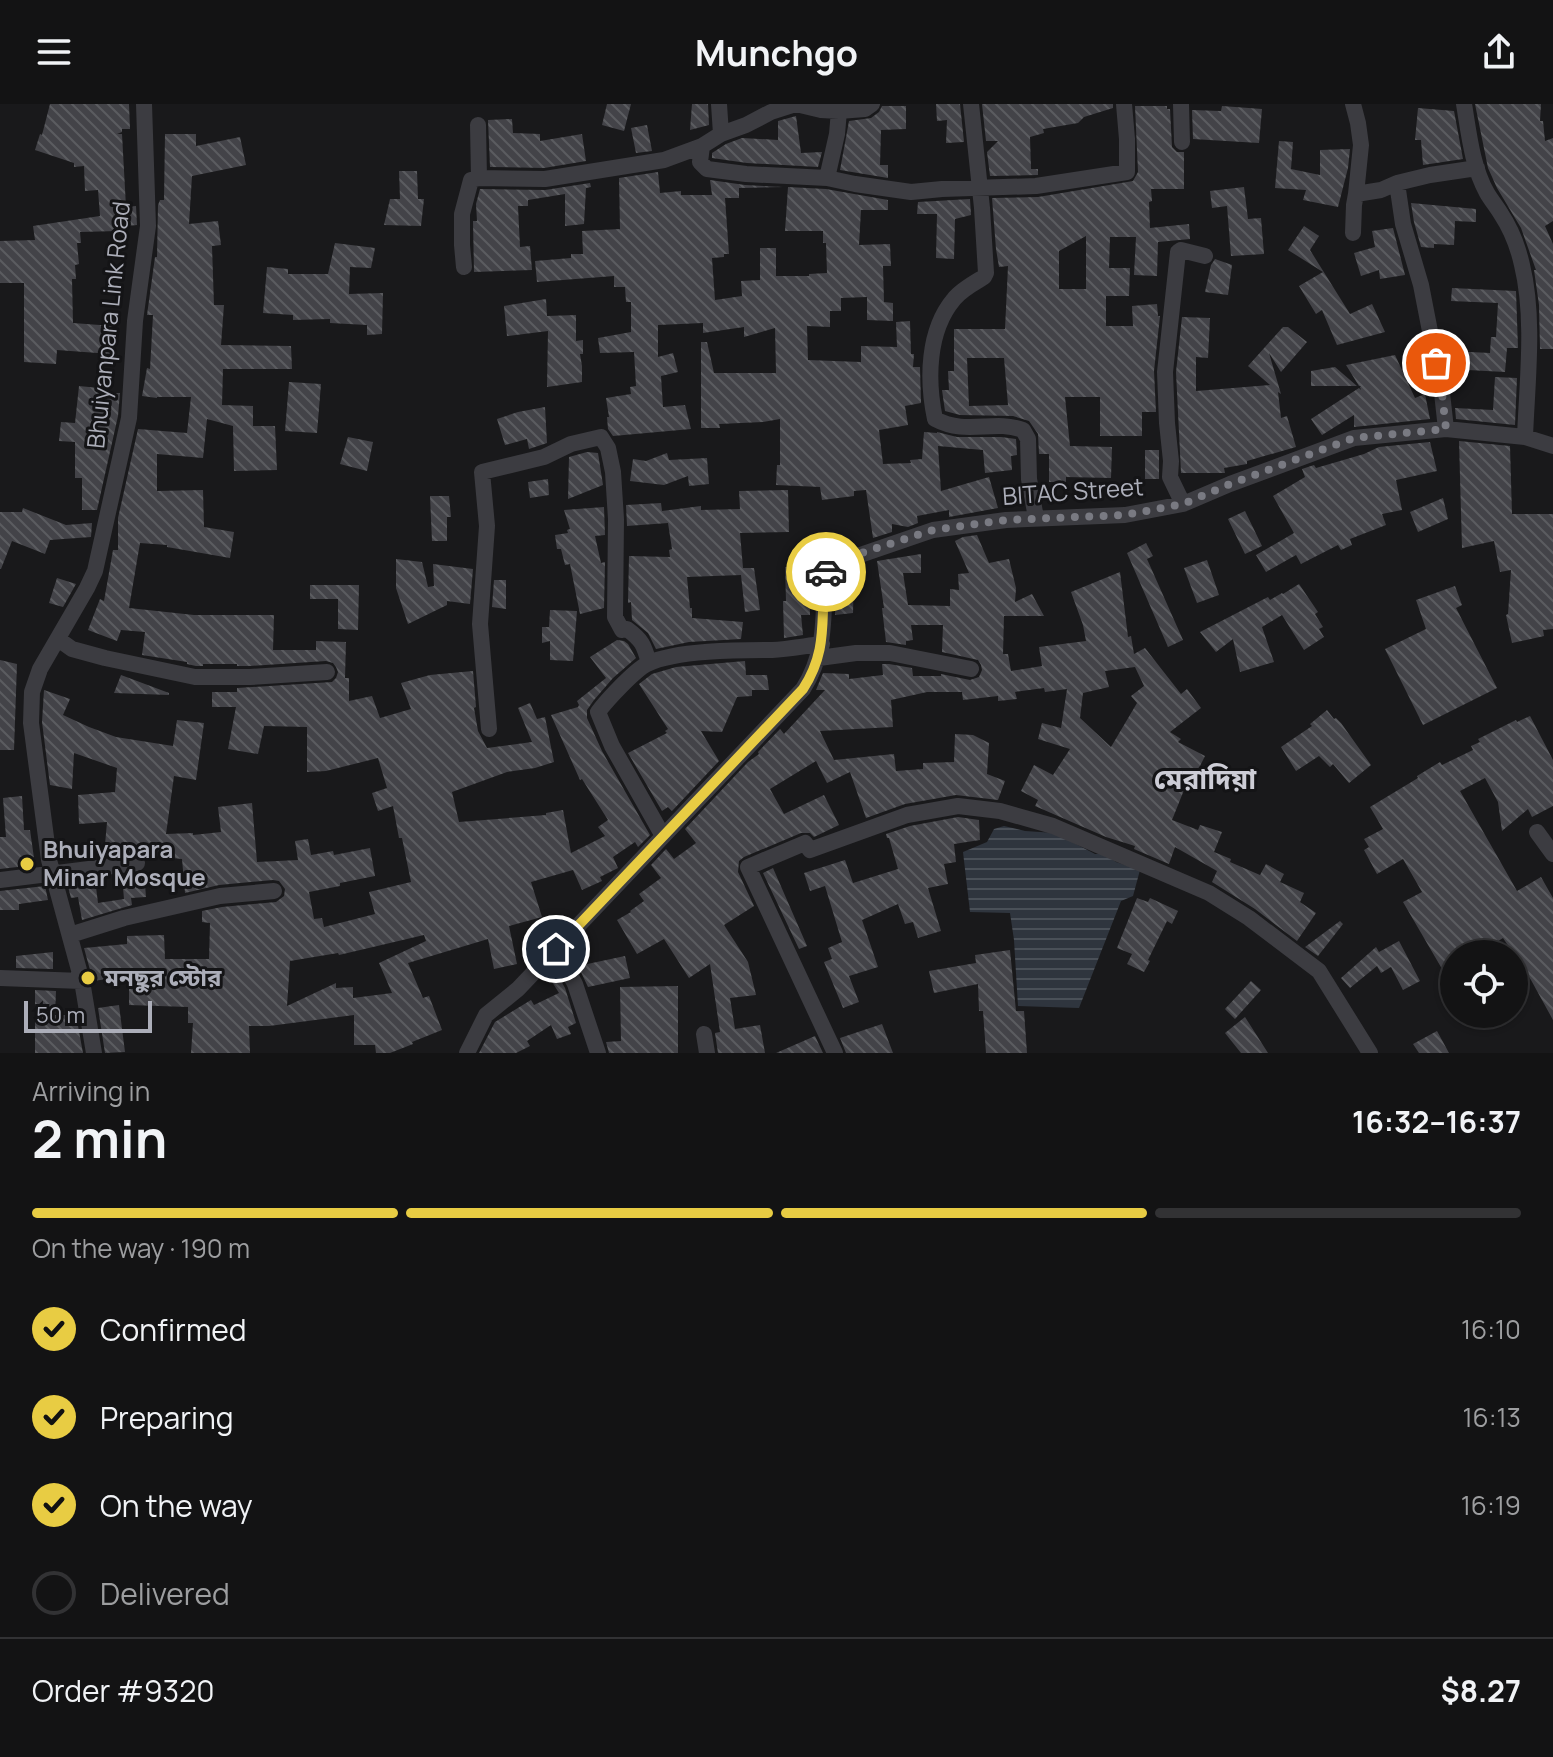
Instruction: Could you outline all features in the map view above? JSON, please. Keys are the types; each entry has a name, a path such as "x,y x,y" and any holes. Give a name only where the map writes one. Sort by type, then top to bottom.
{"street":[{"name":"Bhuiyanpara Link Road","path":"94,1053 82,981 49,860 31,723 32,692 40,669 95,571 129,418 135,321 148,226 144,104"},
{"path":"719,104 721,134"},
{"path":"464,267 462,214 471,180 545,179 664,160 796,104 839,111 865,109 872,104"},
{"path":"971,104 986,273 955,297 943,316 929,373 931,401 935,419 944,424 965,429 1013,426 1023,430 1028,439 1029,479 1036,518"},
{"path":"702,146 700,162 707,169 746,174 827,178 911,192 1036,186 1127,172 1124,104"},
{"path":"1181,104 1182,142"},
{"path":"1353,104 1361,145 1353,233"},
{"path":"1464,104 1477,168 1515,242 1529,299 1525,437"},
{"path":"827,178 839,111"},
{"path":"478,125 479,178"},
{"path":"1356,194 1430,175 1477,168"},
{"path":"1397,183 1403,224 1421,285 1446,429"},
{"path":"1183,504 1170,477 1165,372 1168,335 1178,252 1181,250 1205,256"},
{"name":"BITAC Street","path":"467,1053 486,1015 518,989 803,689 813,673 820,651 825,573 831,565 933,530 1006,520 1125,515 1183,504 1354,438 1446,429 1525,437 1553,446"},
{"path":"489,729 480,624 487,526 482,472 544,457 571,444 601,437 608,448 613,472 615,617 622,630 627,629 639,638 649,663"},
{"path":"58,639 72,649 195,677 327,672"},
{"path":"663,836 612,746 598,712 649,663 746,649 890,653 971,669"},
{"path":"835,1053 748,867 805,843 810,850 907,815 958,806 1000,811 1053,826 1209,893 1249,918 1319,971 1370,1053"},
{"path":"1537,832 1553,854"},
{"path":"0,880 137,863"},
{"path":"70,935 124,918 220,896 274,891"},
{"path":"556,949 575,984 598,1053"},
{"path":"0,978 82,981"},
{"path":"704,1034 707,1053"}],"shaded area":[{"path":"1004,826 1055,833 1095,854 1105,854 1116,862 1140,870 1133,896 1121,901 1079,1008 1018,1006 1010,913 970,912 963,852 987,842 994,829"}],"building":[{"path":"50,104 129,104 130,129 122,129 117,134 122,134 126,207 136,206 137,225 117,227 118,231 80,232 81,243 77,243 79,264 75,265 76,279 72,279 73,323 113,326 111,354 57,350 56,364 24,362 24,283 0,283 0,241 35,240 33,226 100,216 98,190 85,191 84,166 74,167 74,163 35,150"},
{"path":"607,104 631,104 624,131 602,125"},
{"path":"692,104 708,104 709,125 690,130"},
{"path":"936,104 960,104 964,142 946,143 947,120 937,121"},
{"path":"982,104 1113,104 1113,108 1084,117 1078,123 1043,129 1044,133 1030,137 1031,169 1038,169 1038,175 990,176 987,152 998,141 986,141"},
{"path":"1475,104 1541,104 1540,121 1543,121 1545,141 1553,138 1553,221 1545,226 1553,244 1553,349 1540,349 1536,270 1521,228 1488,168"},
{"path":"882,106 906,106 906,129 881,130 880,165 888,165 888,178 840,170 849,121 871,118"},
{"path":"1135,106 1167,106 1170,109 1172,147 1177,152 1184,152 1184,189 1151,189 1150,228 1189,224 1190,239 1158,242 1157,276 1134,275 1136,237 1110,237 1109,268 1130,268 1129,296 1106,296 1106,326 1133,326 1132,306 1157,304 1160,316 1154,371 1156,412 1142,412 1142,436 1100,436 1100,397 1065,397 1070,446 1112,447 1111,478 1066,477 1066,482 1049,482 1049,454 1039,454 1038,434 1029,421 1013,416 960,415 945,411 942,390 949,390 948,371 954,371 954,329 1005,329 1008,266 999,267 992,198 1038,197 1133,181 1138,172","holes":["1086,236 1086,289 1059,289 1059,251","967,358 1004,358 1008,405 969,406"]},
{"path":"1222,106 1262,109 1259,143 1193,139 1192,110 1221,111"},
{"path":"1418,108 1454,111 1463,159 1423,165 1421,140 1415,140"},
{"path":"796,116 801,153 822,152 818,167 712,158 712,153 742,138 778,140 778,121"},
{"path":"512,119 513,133 540,134 540,141 582,134 586,161 544,168 490,167 488,120"},
{"path":"647,125 652,151 636,153 631,128"},
{"path":"165,134 196,134 196,146 240,137 246,165 192,176 189,224 218,221 221,245 212,246 214,305 224,305 221,345 291,346 292,369 223,369 222,405 253,406 253,426 275,426 277,470 234,471 233,426 207,419 203,458 157,454 157,491 203,490 204,527 234,532 230,558 167,545 140,543 129,608 194,615 274,615 273,650 316,650 316,641 346,642 345,678 349,678 349,701 372,696 380,718 411,709 401,683 430,675 473,671 478,731 487,748 532,742 518,708 530,703 537,719 545,717 554,762 507,772 452,792 459,822 546,815 563,810 571,853 605,836 598,827 608,820 580,780 551,715 578,707 577,701 606,678 590,657 617,640 628,644 636,658 594,700 587,710 587,718 602,751 650,835 638,847 635,842 613,857 618,868 600,877 602,881 582,890 573,870 531,882 542,917 509,926 517,964 494,969 488,939 408,963 423,998 429,996 442,1030 390,1053 376,1053 375,1045 354,1045 354,1015 249,1026 250,1053 191,1053 193,1023 188,1023 188,1007 129,1005 129,976 93,981 84,948 127,944 127,936 164,935 165,959 209,959 210,923 202,922 202,911 276,902 284,896 285,889 279,881 273,880 219,885 185,893 182,859 136,852 104,856 107,822 79,824 78,795 115,792 117,768 74,753 72,789 50,785 42,722 44,690 70,699 63,715 116,737 173,746 177,720 204,723 196,780 174,776 166,834 221,832 218,807 252,803 257,862 298,860 295,841 308,839 311,855 333,851 334,855 370,848 375,876 309,892 314,919 322,918 324,927 375,914 369,892 411,882 393,806 378,811 372,793 387,788 378,758 326,771 307,772 307,727 264,726 258,754 228,749 236,707 212,707 212,692 332,682 338,672 333,663 196,666 142,655 145,632 121,630 117,641 88,630 100,599 104,601 113,550 118,550 118,518 138,429 187,433 191,397 142,396 147,368 150,369 153,315 147,315 157,257 158,205 160,200 164,200","holes":["424,935 426,941 379,963 392,993 353,998 353,987 336,988 336,983 287,1006 290,961 339,955"]},
{"path":"1279,141 1293,142 1291,169 1320,175 1320,150 1350,149 1338,207 1303,200 1306,190 1275,188"},
{"path":"399,171 417,171 418,199 424,199 421,226 384,225 390,199 400,199"},
{"path":"658,172 660,193 681,191 681,195 712,195 710,180 783,187 739,188 739,198 725,198 729,254 712,258 715,300 742,296 741,281 760,280 760,248 776,248 776,276 827,273 823,231 785,231 788,187 826,189 888,200 888,210 861,210 859,245 890,244 891,266 883,266 884,302 893,303 893,321 867,320 867,297 841,298 841,311 830,311 830,327 807,326 808,360 861,362 861,346 897,347 896,322 910,321 913,367 920,367 921,403 905,406 908,425 879,430 883,464 911,463 910,460 922,459 924,432 957,437 1016,439 1017,455 1011,456 1012,470 985,473 983,450 938,446 941,491 989,477 998,508 949,517 949,510 917,516 918,523 908,527 892,524 892,532 873,538 866,490 854,491 854,496 822,500 820,487 776,485 777,465 780,465 780,419 701,428 701,342 707,342 714,373 776,373 775,328 744,337 744,327 703,333 703,323 658,325 658,357 673,353 678,372 661,376 663,407 685,405 691,429 613,436 608,429 606,398 631,394 630,387 636,386 634,352 600,353 598,338 631,332 631,302 626,302 625,287 614,287 614,276 537,282 535,261 583,254 582,231 620,229 619,178"},
{"path":"590,183 591,187 586,188 584,224 565,226 565,194 528,200 528,206 518,206 520,247 530,246 532,270 474,272 473,221 477,221 476,204 480,189 545,190"},
{"path":"1244,187 1248,219 1261,218 1264,254 1231,256 1227,206 1212,208 1210,191"},
{"path":"970,199 971,215 955,219 954,259 936,258 937,214 917,214 918,202"},
{"path":"1411,203 1476,209 1476,222 1455,221 1454,245 1421,247"},
{"path":"1304,226 1319,236 1310,250 1350,314 1372,304 1385,332 1337,345 1322,310 1316,314 1299,286 1323,272 1288,250"},
{"path":"1393,228 1405,275 1380,279 1379,270 1361,276 1354,253 1375,247 1372,231"},
{"path":"335,243 375,248 371,268 350,267 349,294 383,293 382,334 367,335 367,325 330,323 330,319 293,320 293,315 263,313 267,267 288,269 288,274 328,274"},
{"path":"1215,259 1232,265 1228,295 1205,292"},
{"path":"1452,288 1516,291 1518,348 1507,348 1505,372 1449,369 1450,351 1490,353 1491,337 1496,337 1498,303 1451,301"},
{"path":"546,299 547,316 576,315 576,341 583,340 583,354 580,354 582,382 547,387 548,331 507,336 504,306"},
{"path":"1182,317 1210,318 1208,358 1196,357 1196,391 1270,385 1248,366 1283,327 1288,327 1307,342 1281,372 1269,353 1281,394 1278,392 1281,418 1287,416 1296,447 1247,461 1247,464 1224,468 1225,473 1181,473 1176,372"},
{"path":"1395,355 1415,398 1425,394 1430,419 1354,427 1354,415 1322,435 1311,419 1359,388 1361,390 1346,365"},
{"path":"1335,367 1357,386 1311,386 1311,371"},
{"path":"1495,377 1517,378 1515,425 1456,419 1455,408 1493,410"},
{"path":"289,382 321,384 317,433 285,431"},
{"path":"79,386 120,393 118,416 97,510 82,510 82,478 75,478 75,442 59,441 61,422 75,423"},
{"path":"545,407 547,443 529,449 527,439 505,445 497,419"},
{"path":"348,437 373,442 367,471 340,464"},
{"path":"1459,441 1510,446 1512,514 1553,514 1553,629 1543,630 1544,636 1512,643 1506,615 1511,570 1500,572 1494,541 1462,548"},
{"path":"1430,442 1437,471 1396,480 1402,510 1382,514 1386,525 1350,539 1352,545 1341,550 1338,545 1301,564 1296,555 1266,572 1256,555 1294,533 1273,496 1305,477 1302,469 1314,465 1316,468 1379,447"},
{"path":"1145,450 1159,450 1159,479 1145,479"},
{"path":"587,452 598,453 603,485 568,499 569,457"},
{"path":"667,453 669,460 707,458 709,484 689,486 688,476 664,485 630,481 633,459 646,461"},
{"path":"548,479 549,495 530,498 528,482"},
{"path":"788,490 789,532 740,533 743,568 754,568 760,610 745,612 741,575 687,577 692,618 743,622 741,639 689,642 656,649 648,633 632,620 631,602 628,603 629,556 670,557 669,550 672,549 668,523 627,526 626,505 661,503 662,511 701,506 701,510 740,509 739,491"},
{"path":"430,496 449,496 451,517 447,517 447,541 432,541"},
{"path":"1443,498 1448,519 1418,532 1410,512"},
{"path":"604,507 605,535 595,536 601,563 605,562 604,608 580,614 570,564 565,565 561,549 557,549 555,535 568,533 570,529 564,510"},
{"path":"23,508 66,525 92,523 91,537 50,540 45,554 12,541 0,569 0,512 22,512"},
{"path":"1245,511 1262,546 1245,554 1228,519"},
{"path":"977,535 989,563 1009,559 1016,588 1015,602 1032,594 1044,616 1004,616 1003,654 1008,654 1011,671 1042,666 1039,647 1086,641 1071,592 1120,572 1128,637 1131,636 1134,654 1145,648 1181,694 1187,689 1201,708 1170,732 1181,739 1178,742 1205,756 1192,782 1188,780 1172,820 1198,830 1200,825 1222,832 1214,852 1260,875 1266,864 1284,874 1280,882 1304,893 1300,902 1316,913 1297,941 1212,882 1217,871 1175,847 1169,864 1134,849 1135,846 1106,837 1035,806 1038,800 1021,791 1034,765 1053,775 1070,749 1038,739 1042,723 1061,728 1067,689 1015,692 1017,699 998,701 998,696 963,700 962,692 927,692 891,700 893,727 820,731 834,760 894,754 896,771 923,769 923,763 954,762 955,734 973,735 989,743 987,774 1005,781 998,800 956,795 905,804 866,818 850,772 827,783 816,761 770,789 784,814 824,795 839,825 814,837 810,833 801,833 739,861 738,872 754,906 724,925 748,962 756,995 730,998 735,1029 760,1025 765,1053 718,1053 715,1033 720,1032 710,964 689,978 664,939 637,954 617,920 644,901 639,894 661,878 651,865 666,849 674,859 696,843 685,829 780,729 784,734 825,690 816,690 823,673 849,674 849,679 883,675 882,664 889,664 912,668 913,676 941,674 970,680 979,677 982,670 978,660 942,652 943,625 911,625 913,640 906,641 906,645 886,642 882,608 877,561 921,554 921,573 903,573 908,605 950,606 950,589 959,590 958,574 969,573 955,541","holes":["1135,667 1144,686 1131,696 1137,703 1111,747 1080,718 1083,693 1109,687 1105,671"]},
{"path":"1146,543 1153,556 1147,559 1183,640 1168,647 1127,553"},
{"path":"396,559 422,562 428,587 434,586 433,564 473,569 470,604 447,601 447,605 408,624 396,588"},
{"path":"1207,560 1219,595 1197,603 1184,568"},
{"path":"809,566 810,615 801,615 803,635 784,638 785,567"},
{"path":"854,574 853,613 835,615 836,577"},
{"path":"57,578 76,584 63,607 49,603"},
{"path":"494,580 506,580 506,609 492,607"},
{"path":"1299,584 1318,612 1315,614 1323,627 1319,629 1324,637 1304,650 1282,615 1262,627 1274,662 1240,672 1233,639 1216,652 1200,632 1268,597 1270,600 1283,594"},
{"path":"310,585 359,585 358,630 338,629 338,599 310,599"},
{"path":"1455,586 1462,605 1456,608 1497,688 1423,725 1385,649 1426,629 1416,600"},
{"path":"550,610 577,611 573,661 550,660 550,641 542,643 542,627 549,627"},
{"path":"0,660 17,664 14,750 0,750"},
{"path":"745,661 746,675 767,675 769,690 752,690 752,696 737,697 722,732 701,731 719,761 672,811 668,807 662,811 628,753 667,733 665,731 668,729 639,684 652,674 676,667"},
{"path":"121,675 169,693 169,695 114,693"},
{"path":"1327,710 1341,723 1371,765 1349,783 1333,764 1330,767 1319,756 1296,771 1281,747 1312,726 1310,724"},
{"path":"1530,716 1553,760 1553,806 1532,817 1528,809 1502,831 1498,802 1485,778 1460,791 1517,891 1541,877 1553,898 1553,1020 1528,976 1528,940 1440,940 1440,965 1403,902 1422,892 1403,859 1377,874 1364,850 1369,847 1364,839 1383,829 1370,807 1440,762 1442,765 1473,750 1471,746 1480,742 1478,739"},
{"path":"22,796 24,830 30,830 35,865 0,869 0,837 6,837 3,798"},
{"path":"958,817 979,820 980,840 954,844 956,862 944,864 948,884 928,888 941,931 918,938 913,922 905,924 898,904 862,920 878,967 849,976 859,1002 843,1008 824,962 832,959 828,948 842,942 825,886 810,891 804,873 845,860 853,883 898,869 886,834"},
{"path":"773,868 807,946 799,949 763,873"},
{"path":"144,872 146,897 131,898 132,905 82,920 78,897 71,898 67,883 95,879 98,903 124,899 122,876"},
{"path":"45,886 48,900 19,904 19,910 0,910 0,891"},
{"path":"1137,898 1148,902 1150,898 1178,911 1172,924 1167,921 1144,972 1127,964 1132,954 1117,948"},
{"path":"1340,921 1343,924 1318,956 1305,947"},
{"path":"1399,941 1420,981 1403,990 1391,967 1381,973 1377,966 1350,988 1341,978 1376,947 1379,952"},
{"path":"1010,950 1016,1011 1024,1011 1027,1053 986,1053 978,984 934,993 929,971 976,963 975,955"},
{"path":"53,952 53,969 16,968 16,956"},
{"path":"625,956 630,978 588,987 578,966"},
{"path":"554,968 565,988 576,1023 568,1027 571,1034 557,1039 551,1025 527,1041 530,1046 516,1053 479,1053 495,1022 531,1000 534,1005 559,993 547,974"},
{"path":"1251,981 1261,990 1235,1019 1225,1009"},
{"path":"678,986 678,1053 609,1053 606,1042 621,1041 620,987"},
{"path":"35,990 56,991 55,1015 76,1015 83,1053 35,1053"},
{"path":"119,1005 125,1052 105,1053 98,1008"},
{"path":"1245,1017 1268,1053 1241,1053 1225,1033"},
{"path":"882,1024 893,1053 846,1053 840,1038"},
{"path":"1437,1031 1449,1053 1419,1053 1413,1044"},
{"path":"815,1036 823,1053 776,1053"}],"way so far":[{"path":"826,572 840,560 933,530 1006,520 1142,513 1183,504 1354,438 1446,429 1436,363"}],"place":[{"name":"Bhuiyapara Minar Mosque","path":"27,864"},
{"name":"মনছুর স্টোর","path":"88,978"}],"district":[{"name":"মেরাদিয়া","path":"1205,779"}],"route":[{"path":"556,949 803,689 813,673 822,644 826,572"}]}
